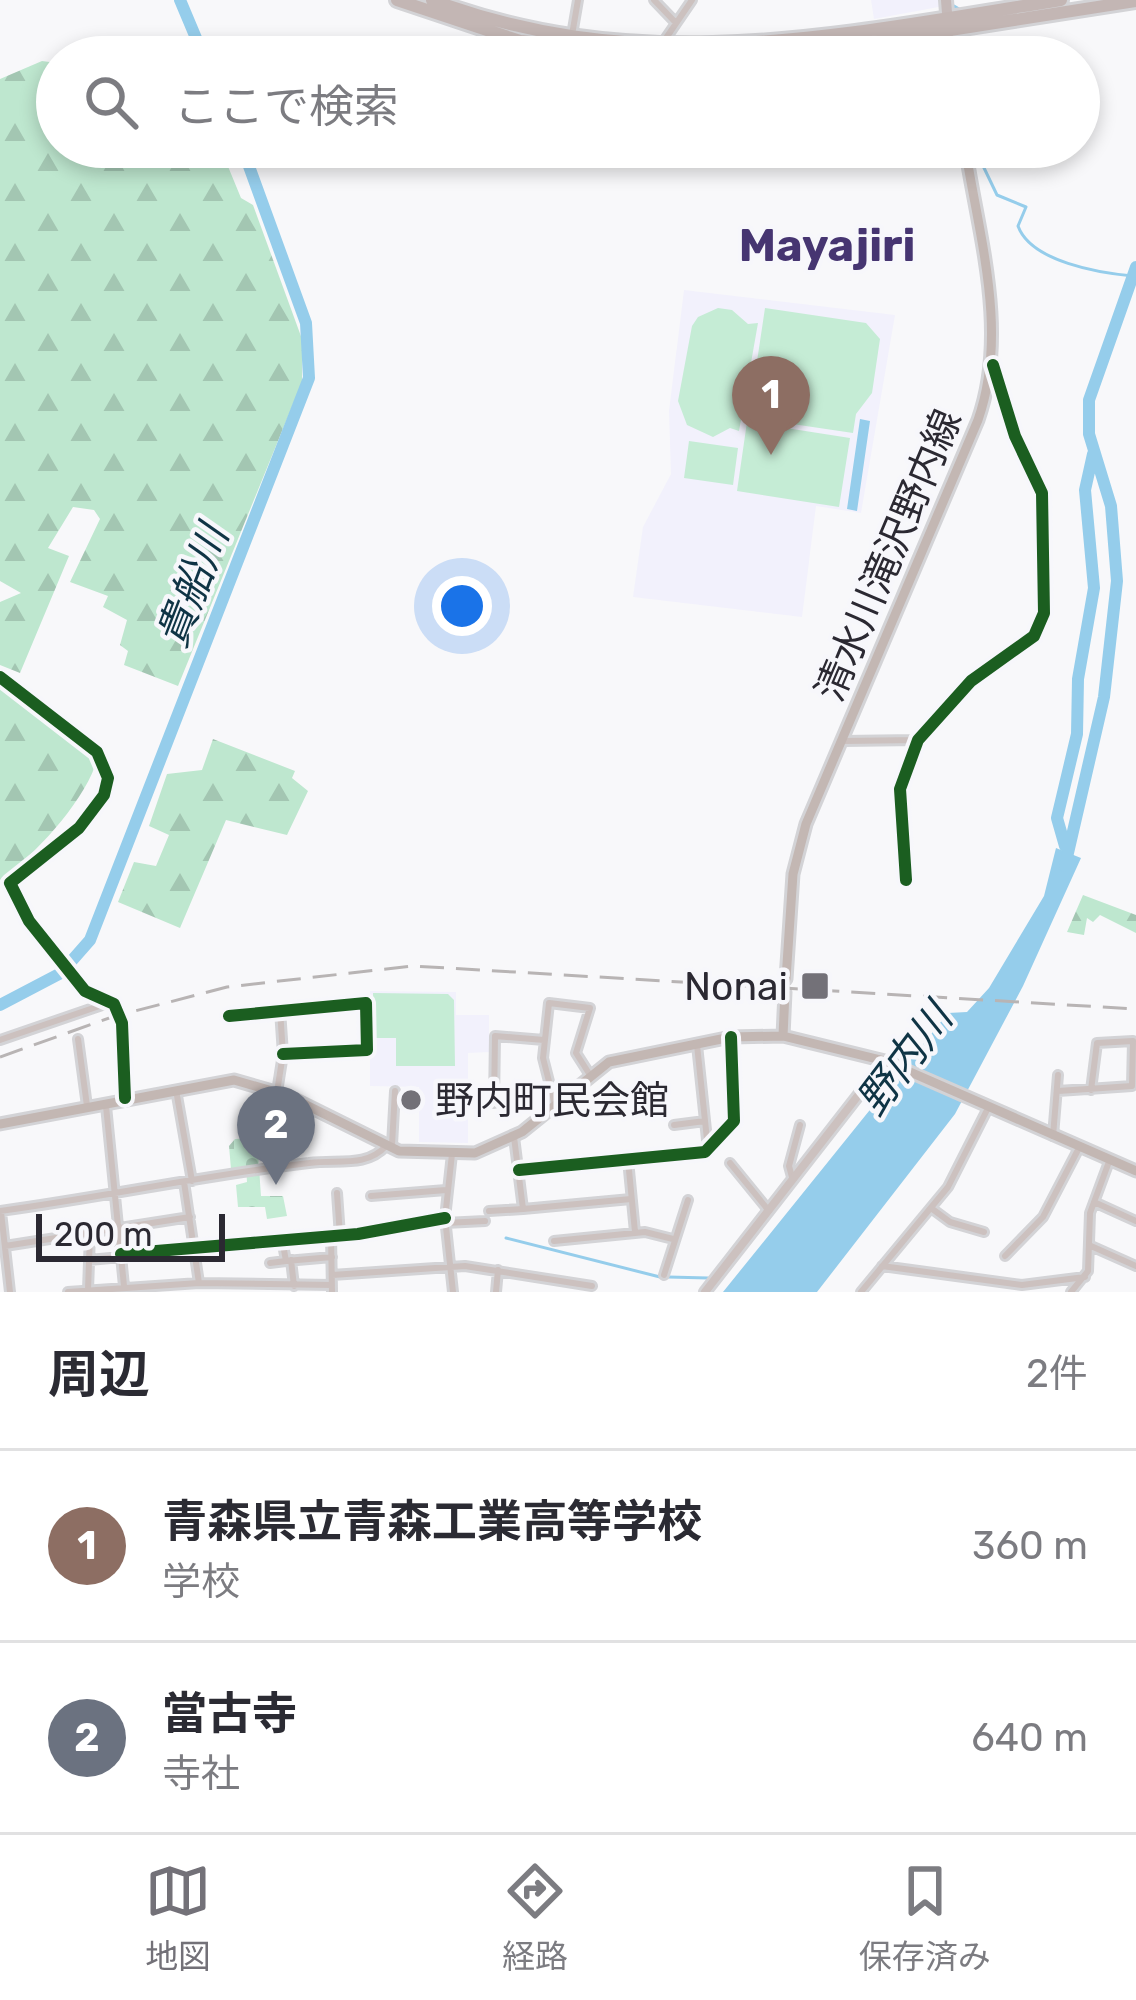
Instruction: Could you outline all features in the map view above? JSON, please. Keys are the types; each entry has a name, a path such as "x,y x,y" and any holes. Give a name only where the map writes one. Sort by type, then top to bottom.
{"highway":[{"path":"398,0 505,36"},
{"path":"432,0 484,19 562,36"},
{"path":"863,36 1061,0"},
{"path":"839,36 1134,2"}],"main road":[{"path":"946,0 949,36"},
{"name":"清水川滝沢野内線","path":"786,979 797,852 978,420 993,364 992,316 968,168"},
{"path":"783,1036 785,992"},
{"path":"0,1124 234,1080 277,1092 389,1148 452,1154 489,1150 514,1137 590,1075 631,1055 730,1037 783,1036 889,1063 1136,1171"}],"street":[{"path":"571,36 578,0"},
{"path":"654,0 676,23"},
{"path":"669,36 692,0"},
{"path":"906,880 900,789 917,740 971,681 1034,635 1044,614 1042,493 1015,436 993,364"},
{"path":"0,676 97,752 108,778 104,795 79,828 11,878 18,904 85,991 113,1003 0,1040"},
{"path":"843,741 917,740"},
{"path":"229,1016 366,1003 367,1050 283,1054"},
{"path":"555,1105 544,1067 549,1003 590,1008 576,1052 590,1075"},
{"path":"277,1092 283,1054 280,1010"},
{"path":"121,1018 125,1098"},
{"path":"494,1103 495,1036 544,1040"},
{"path":"519,1171 708,1149 734,1121 730,1037"},
{"path":"78,1039 86,1106"},
{"path":"1058,1091 1091,1090 1132,1086 1133,1041 1096,1043 1091,1090"},
{"path":"697,1043 708,1149"},
{"path":"705,1292 889,1063"},
{"path":"1053,1136 1058,1075"},
{"path":"176,1088 199,1283"},
{"path":"10,1292 0,1210 115,1197 247,1168 370,1160 389,1148 395,1091"},
{"path":"106,1102 124,1286"},
{"path":"861,1292 958,1170 988,1108"},
{"path":"674,1125 705,1121"},
{"path":"793,1180 789,1166 800,1125"},
{"path":"514,1137 523,1208"},
{"path":"1005,1256 1042,1216 1080,1147"},
{"path":"452,1154 445,1221 453,1292"},
{"path":"1070,1292 1085,1277 1094,1202 1110,1159"},
{"path":"628,1160 635,1232"},
{"path":"730,1162 769,1211"},
{"path":"370,1196 446,1190"},
{"path":"337,1193 340,1235"},
{"path":"489,1211 631,1199"},
{"path":"664,1274 688,1200"},
{"path":"1094,1202 1136,1221"},
{"path":"931,1208 950,1222 984,1232"},
{"path":"5,1246 190,1217"},
{"path":"89,1260 194,1244 485,1221"},
{"path":"88,1290 90,1232"},
{"path":"554,1241 635,1232 674,1240"},
{"path":"331,1236 332,1284"},
{"path":"283,1239 294,1286"},
{"path":"1091,1246 1136,1267"},
{"path":"270,1263 332,1257"},
{"path":"882,1266 1022,1285 1085,1277"},
{"path":"68,1292 199,1283 332,1284 451,1267 592,1286"},
{"path":"496,1292 498,1270"}],"shaded area":[{"path":"871,0 942,0 944,6 874,19"},
{"path":"684,290 895,315 861,513 816,506 802,617 633,597 643,527 671,474 669,411"},
{"path":"370,991 456,992 456,1015 489,1015 489,1052 468,1053 468,1143 419,1142 419,1087 370,1086"}],"green space":[{"path":"36,64 36,168 229,168 241,198 253,205 302,339 302,382 178,686 124,665 128,651 120,645 127,620 103,607 108,596 70,582 100,519 94,510 73,507 48,548 69,556 20,673 0,665 0,602 21,593 0,581 0,79"},
{"path":"718,308 732,310 748,324 758,323 739,431 730,428 713,437 687,425 678,401 692,326 698,317"},
{"path":"765,308 866,323 880,339 872,393 856,414 853,433 759,419 750,408"},
{"path":"747,422 850,438 839,507 737,491"},
{"path":"689,441 738,448 733,485 684,478"},
{"path":"0,682 77,738 95,766 55,829 0,880"},
{"path":"213,739 295,771 292,778 308,791 287,835 226,820 180,928 118,902 134,862 156,866 169,835 149,826 167,774 202,770"},
{"path":"1083,895 1136,915 1136,933 1100,915 1093,922 1087,918 1084,935 1067,932"},
{"path":"373,993 448,994 454,1000 455,1066 396,1066 396,1038 374,1038"},
{"path":"264,1138 266,1152 258,1154 261,1196 283,1196 287,1216 267,1219 265,1207 238,1207 236,1185 247,1182 246,1167 231,1169 229,1146 235,1139"}],"water":[{"path":"860,419 870,421 857,511 847,509"},
{"path":"1056,848 1081,858 1023,986 955,1114 817,1292 723,1292 948,1013 967,1012 989,988 1044,896"}],"waterway":[{"name":"貴船川","path":"180,0 195,36"},
{"path":"954,6 959,9"},
{"name":"貴船川","path":"0,1005 61,973 90,940 309,378 306,323 250,168"},
{"path":"984,168 997,195 1026,207 1018,226 1037,249 1068,263 1133,276"},
{"name":"野内川","path":"1065,866 1104,697 1117,581 1111,506 1089,434 1089,400 1136,267"},
{"name":"野内川","path":"1065,846 1057,818 1077,734 1078,679 1094,588 1085,490 1093,454"},
{"path":"506,1238 660,1277"},
{"path":"668,1277 708,1278"}],"railway":[{"path":"0,1057 112,1017 227,987 413,966 1136,1009"}],"cycle path":[{"path":"906,880 900,789 918,740 971,681 1034,636 1044,613 1042,493 1015,436 993,365"},
{"path":"0,677 97,752 108,778 104,795 79,828 10,883 29,921 85,991 114,1004 122,1023 125,1098"},
{"path":"229,1016 366,1003 367,1050 283,1054"},
{"path":"519,1170 705,1152 734,1121 731,1037"},
{"path":"121,1254 358,1234 445,1218"}],"place":[{"name":"青森県立青森工業高等学校","path":"771,455"},
{"name":"Nonai","path":"815,986"},
{"name":"野内町民会館","path":"411,1100"},
{"name":"當古寺","path":"276,1185"}],"district":[{"name":"Mayajiri","path":"827,245"}]}
